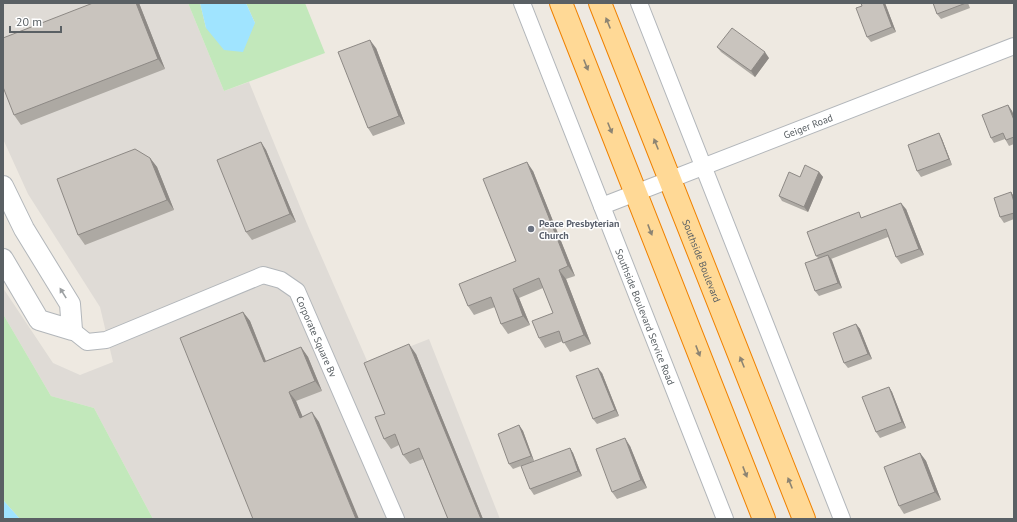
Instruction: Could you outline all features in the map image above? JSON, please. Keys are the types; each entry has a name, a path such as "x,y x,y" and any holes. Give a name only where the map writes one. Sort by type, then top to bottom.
{"highway":[{"path":"561,3 764,519"},
{"name":"Southside Boulevard","path":"600,3 804,519"}],"street":[{"name":"Southside Boulevard Service Road","path":"522,3 725,519"},
{"path":"639,3 842,519"},
{"name":"Geiger Road","path":"602,206 1014,46"},
{"path":"3,186 24,229 70,304 72,330 39,320 3,259"},
{"name":"Corporate Square Bv","path":"72,330 87,342 106,340 263,275 281,280 297,291 396,519"}],"shaded area":[{"path":"3,3 188,3 224,91 249,82 308,226 368,363 429,339 500,519 153,519 94,408 51,396 3,314 3,288 53,363 80,375 113,362 100,307 28,194 3,139"}],"green space":[{"path":"188,3 200,3 206,28 255,23 246,3 305,3 325,53 224,91"},
{"path":"3,314 51,396 94,408 153,519 20,519 3,500"}],"water":[{"path":"200,3 246,3 255,23 243,52 224,50 206,28"},
{"path":"3,500 20,519 3,519"}],"building":[{"path":"93,3 136,3 158,59 14,115 3,87 3,38"},
{"path":"861,3 883,3 892,27 867,37 856,8 862,6"},
{"path":"933,3 966,3 937,14"},
{"path":"732,28 765,52 751,71 717,47"},
{"path":"370,40 399,116 368,128 338,52"},
{"path":"1008,105 1014,120 1014,137 1006,140 1003,133 991,138 982,115"},
{"path":"939,133 949,159 917,171 908,145"},
{"path":"261,142 290,214 246,232 217,160"},
{"path":"135,149 150,158 167,200 78,235 57,179"},
{"name":"Peace Presbyterian Church","path":"527,162 568,266 559,270 584,335 563,343 559,331 539,338 532,321 553,313 539,278 513,289 523,316 501,324 491,297 468,306 459,284 516,261 483,179"},
{"path":"805,165 819,172 804,207 779,196 789,172 800,177"},
{"path":"1011,192 1014,202 1014,213 1000,217 994,198"},
{"path":"901,203 919,249 896,257 886,229 816,256 807,232 859,212 861,218"},
{"path":"828,255 838,283 815,291 805,263"},
{"path":"243,312 264,362 301,347 315,381 289,392 300,418 312,412 356,519 253,519 180,338"},
{"path":"856,324 868,354 844,363 833,333"},
{"path":"409,344 481,519 448,519 419,448 403,455 395,434 384,439 375,417 385,414 364,363"},
{"path":"598,368 615,410 593,419 576,376"},
{"path":"889,387 902,422 876,432 862,397"},
{"path":"519,425 531,456 509,464 498,434"},
{"path":"625,438 641,480 612,492 596,449"},
{"path":"570,448 578,471 530,489 521,466"},
{"path":"920,453 935,492 899,506 884,467"}],"place":[{"name":"Peace Presbyterian Church","path":"531,229"}]}
